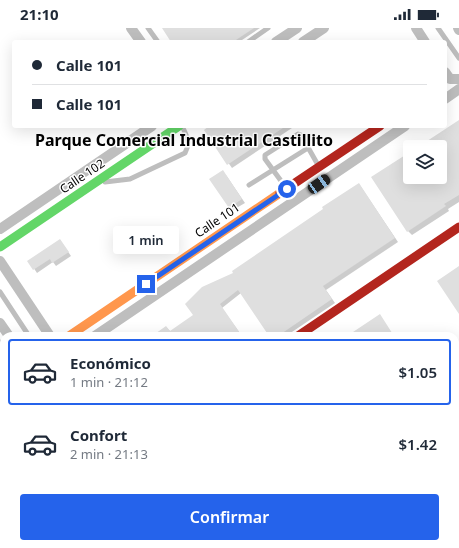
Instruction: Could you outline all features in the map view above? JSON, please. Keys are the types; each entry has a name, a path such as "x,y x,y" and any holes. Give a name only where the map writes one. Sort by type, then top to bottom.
{"street":[{"path":"131,28 140,40"},
{"path":"279,40 297,28"},
{"path":"306,40 324,28"},
{"path":"416,28 424,40"},
{"path":"450,78 459,72"},
{"path":"447,98 459,89"},
{"name":"Calle 102","path":"0,229 149,128"},
{"name":"Calle 102","path":"0,247 176,128"},
{"name":"Calle 101","path":"76,332 377,128"},
{"path":"101,332 402,128"},
{"path":"304,332 459,227"},
{"path":"0,261 47,332"},
{"path":"0,323 6,332"}],"lane":[{"path":"148,28 157,40"},
{"path":"251,40 268,28"},
{"path":"438,28 446,40"},
{"path":"447,41 459,58"},
{"path":"95,183 130,179 185,153 188,146 188,141 183,128"},
{"path":"295,200 265,159 265,155 298,134 301,135 320,167"},
{"path":"249,185 308,148"},
{"path":"0,292 26,332"}],"building":[{"path":"162,28 254,28 236,40 170,40"},
{"path":"459,120 459,195 444,204 446,206 407,232 371,177 403,156 403,184 447,184 447,140 429,140"},
{"path":"206,128 283,128 227,165 204,130"},
{"path":"223,170 242,199 229,208 209,179"},
{"path":"359,183 395,238 323,286 332,299 284,332 266,332 238,290 220,304 239,332 158,332 166,326 170,331 193,315 185,304 202,287 233,273 232,271 323,209 322,207"},
{"path":"60,239 69,252 52,263 50,259 33,270 27,261"},
{"path":"459,266 459,314 437,281"},
{"path":"380,314 391,332 353,332"}],"traffic: fast":[{"path":"0,247 176,128"}],"traffic: slow":[{"path":"75,332 280,193"}],"traffic: jam":[{"path":"280,193 377,128"},
{"path":"304,332 459,227"}],"district":[{"name":"Parque Comercial Industrial Castillito","path":"184,140"}],"route":[{"path":"146,284 287,189"}]}
